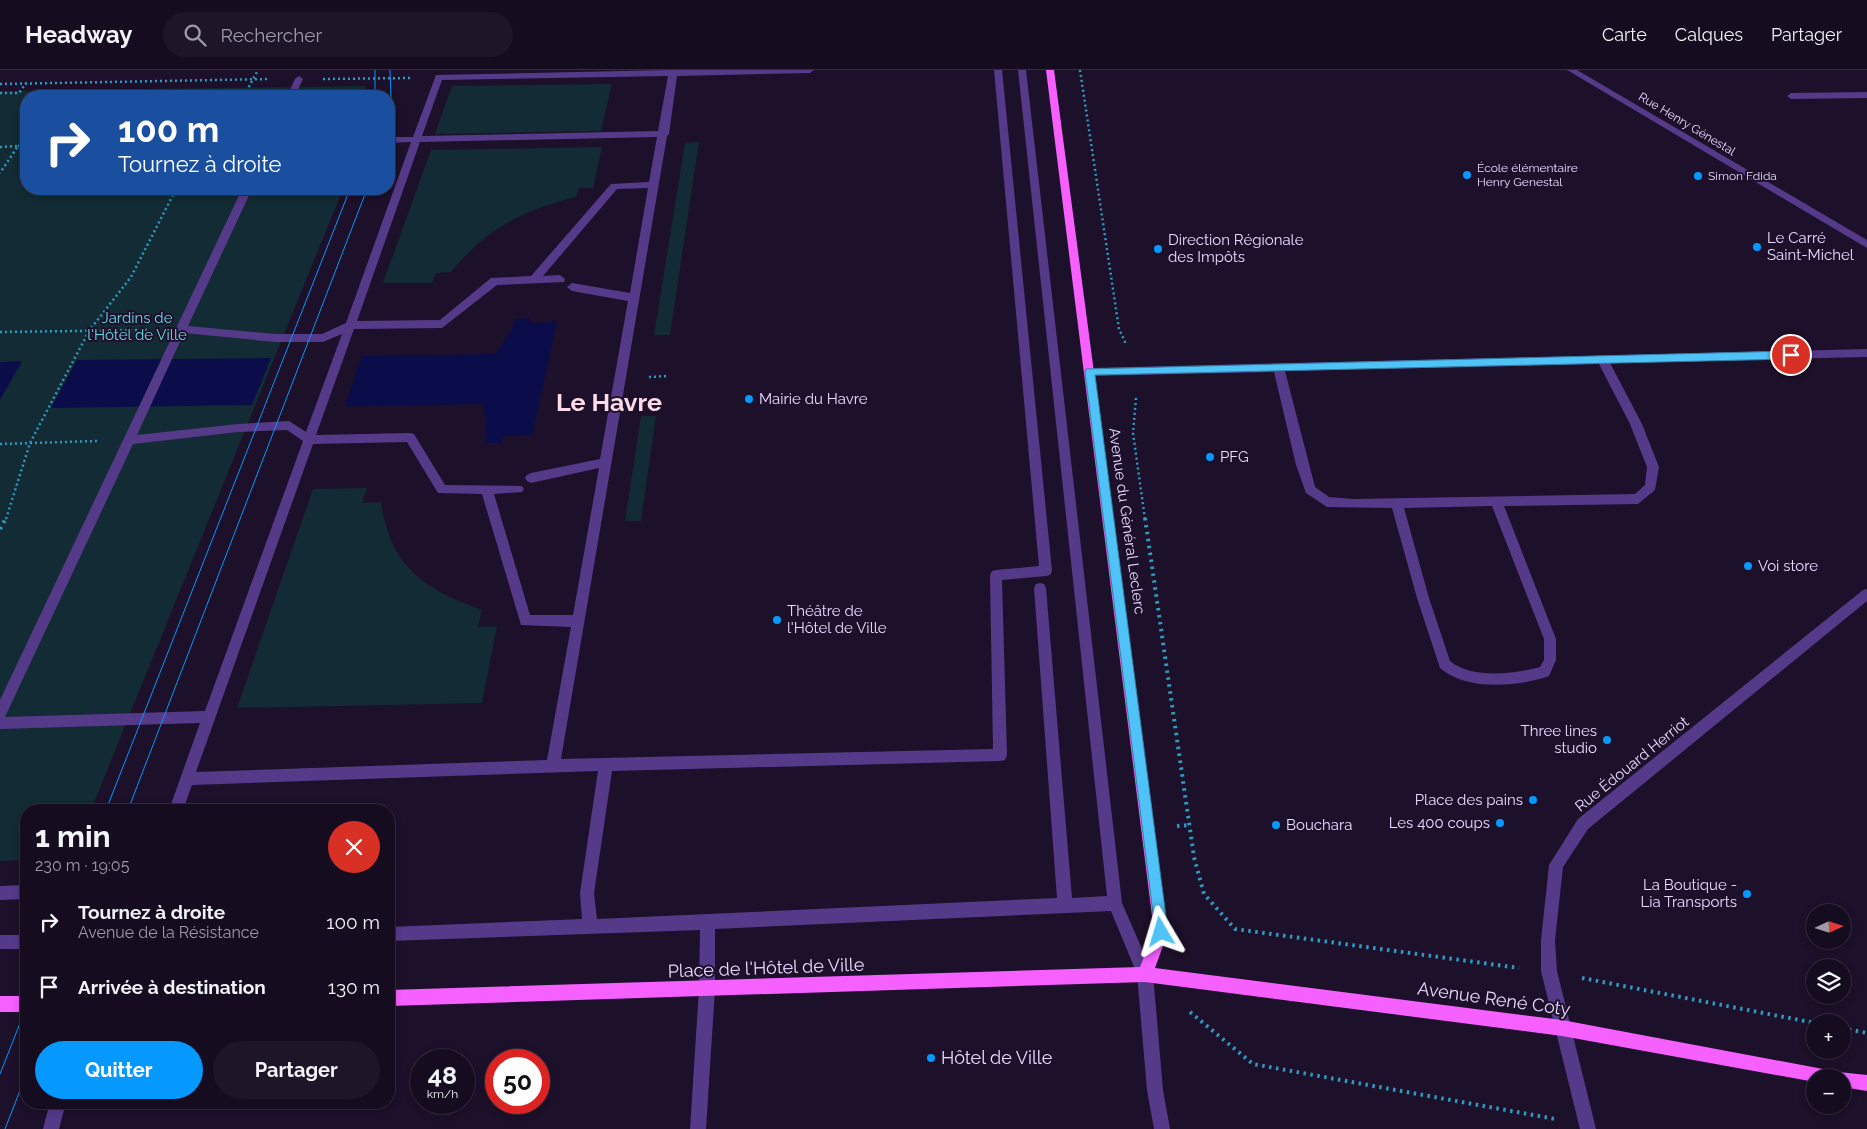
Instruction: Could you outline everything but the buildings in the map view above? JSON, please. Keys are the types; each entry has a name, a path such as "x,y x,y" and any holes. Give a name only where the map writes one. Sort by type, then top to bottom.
{"main road":[{"name":"Avenue du Général Leclerc","path":"1050,70 1161,932 1145,974"},
{"name":"Place de l'Hôtel de Ville","path":"395,998 1145,974"},
{"name":"Avenue René Coty","path":"1145,974 1562,1028 1806,1073"},
{"path":"0,1004 20,1004"},
{"path":"1851,1081 1867,1084"}],"street":[{"path":"178,804 439,78 673,71 810,70"},
{"path":"187,779 553,766 1000,756 996,575 1046,571 998,70"},
{"path":"1022,70 1115,903 1145,974 1155,1090 1162,1129"},
{"name":"Rue Henry Génestal","path":"1571,70 1867,245"},
{"path":"553,766 664,134 673,71"},
{"path":"294,90 299,79"},
{"path":"1791,96 1867,94"},
{"path":"395,140 664,134"},
{"path":"534,280 614,186 655,185"},
{"path":"0,714 244,195"},
{"path":"181,329 276,338 323,338 350,325 442,324 495,281 560,280"},
{"path":"572,287 635,298"},
{"path":"1090,372 1278,366 1867,354"},
{"path":"1278,366 1310,490 1327,502 1397,504 1638,499 1651,487 1653,467 1636,424 1602,359"},
{"path":"129,440 238,428 289,426 309,440 410,437 442,490 518,489"},
{"path":"532,478 606,462"},
{"path":"487,490 525,621 578,621"},
{"path":"1397,504 1423,598 1445,664 1454,672 1477,678 1521,678 1544,672 1550,660 1550,638 1496,502"},
{"path":"1040,588 1064,905"},
{"name":"Rue Édouard Herriot","path":"1587,1127 1549,972 1548,940 1556,865 1583,824 1866,598"},
{"path":"0,723 209,717"},
{"path":"590,927 586,893 606,765"},
{"path":"0,893 20,892"},
{"path":"395,934 708,922 1115,903"},
{"path":"698,1129 707,989 708,922"},
{"path":"0,942 20,942"},
{"path":"51,1129 56,1109"}],"path":[{"path":"247,90 258,70"},
{"path":"1080,70 1119,329 1138,370 1133,434 1194,857 1204,894 1235,929 1549,972 1806,1020"},
{"path":"299,79 439,78"},
{"path":"0,84 252,79"},
{"path":"21,90 26,83"},
{"path":"0,94 20,92"},
{"path":"0,147 18,146"},
{"path":"0,173 18,146"},
{"path":"0,529 8,515 30,443 89,331 131,277 173,195"},
{"path":"0,332 181,329"},
{"path":"647,376 668,376"},
{"path":"0,444 129,440"},
{"path":"1188,1010 1253,1064 1587,1127"},
{"path":"1851,1029 1867,1032"}],"green space":[{"path":"612,84 601,131 435,134 452,86"},
{"name":"Jardins de l'Hôtel de Ville","path":"366,86 366,90 73,90"},
{"name":"Jardins de l'Hôtel de Ville","path":"0,91 20,91 20,195 341,195 93,804 20,804 20,860 0,861"},
{"path":"699,142 670,335 654,335 685,143"},
{"path":"602,147 593,188 579,188 576,197 539,208 507,223 478,244 451,272 436,273 432,283 383,283 431,150"},
{"path":"641,416 656,416 641,521 625,521"},
{"path":"367,488 362,503 381,502 392,543 413,572 427,584 443,593 482,610 478,627 497,626 482,703 237,708 313,489"}],"shaded area":[{"path":"530,318 529,323 557,322 532,435 503,436 501,443 485,443 486,428 483,404 345,406 362,356 496,354 512,329 515,319"},
{"path":"271,358 252,405 51,408 77,360"},
{"path":"22,361 0,400 0,362"}],"tram line":[{"path":"375,70 375,90"},
{"path":"390,70 391,90"},
{"path":"108,804 348,195"},
{"path":"130,804 365,195"},
{"path":"0,1074 20,1023"},
{"path":"5,1129 20,1090"}],"place":[{"name":"École élémentaire Henry Genestal","path":"1467,175"},
{"name":"Simon Fdida","path":"1698,176"},
{"name":"Le Carré Saint-Michel","path":"1757,247"},
{"name":"Direction Régionale des Impôts","path":"1158,249"},
{"name":"Mairie du Havre","path":"749,399"},
{"name":"PFG","path":"1210,457"},
{"name":"Voi store","path":"1748,566"},
{"name":"Théâtre de l'Hôtel de Ville","path":"777,620"},
{"name":"Three lines studio","path":"1607,740"},
{"name":"Place des pains","path":"1533,800"},
{"name":"Les 400 coups","path":"1500,823"},
{"name":"Bouchara","path":"1276,825"},
{"name":"La Boutique - Lia Transports","path":"1747,894"},
{"name":"Hôtel de Ville","path":"931,1058"}],"district":[{"name":"Le Havre","path":"609,402"}],"route":[{"path":"1161,932 1090,372 1791,355"}]}
